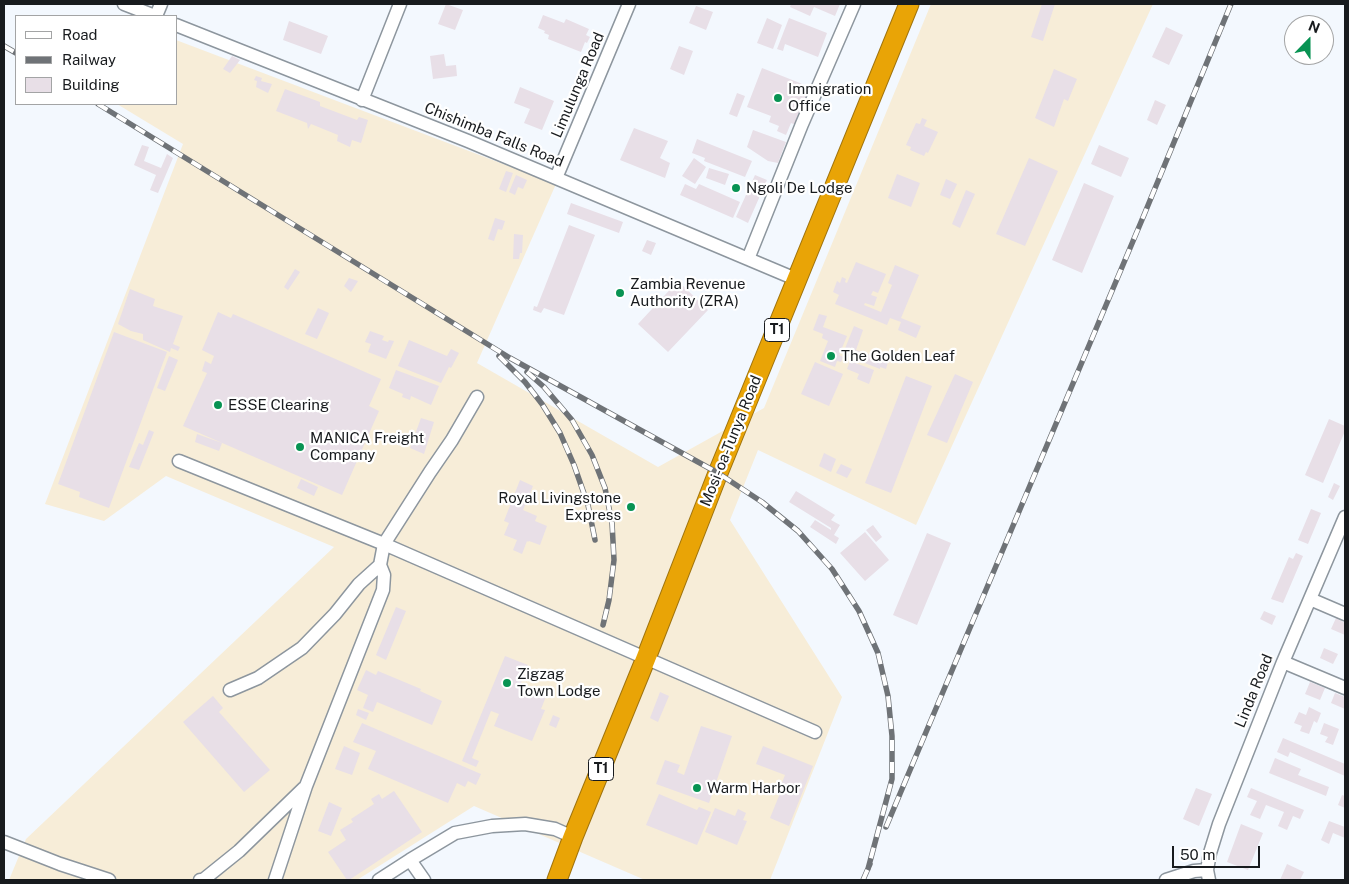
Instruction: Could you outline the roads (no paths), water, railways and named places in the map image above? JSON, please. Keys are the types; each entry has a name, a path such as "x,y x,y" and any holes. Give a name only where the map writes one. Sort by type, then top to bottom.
{"highway":[{"name":"Mosi-oa-Tunya Road","path":"557,880 718,473 909,4"}],"street":[{"path":"124,4 153,15"},
{"path":"362,100 400,4"},
{"name":"Limulunga Road","path":"556,178 629,4"},
{"path":"748,260 802,124 854,4"},
{"name":"Chishimba Falls Road","path":"178,26 468,141 798,280"},
{"path":"275,880 306,786 383,590 384,575 380,565 384,544 452,440 477,397"},
{"path":"179,460 384,544 815,732"},
{"name":"Linda Road","path":"1208,875 1210,853 1219,824 1283,662 1310,599 1341,538 1345,517"},
{"path":"230,690 264,674 302,648 335,614 359,584 380,565"},
{"path":"1310,599 1345,614"},
{"path":"1283,662 1345,688"},
{"path":"200,880 203,880 239,852 306,786"},
{"path":"379,880 455,833 492,826 525,824 555,830 573,837"},
{"path":"4,842 60,864 109,880"},
{"path":"410,860 424,880"},
{"path":"1166,880 1194,870 1208,875"}],"railway":[{"path":"886,827 1231,4"},
{"path":"4,46 15,52"},
{"path":"100,105 510,358 718,473 762,502 798,531 832,569 859,611 878,653 888,696 892,736 892,779 868,869"},
{"path":"499,356 525,382 542,404 560,433 588,505 595,540"},
{"path":"527,372 544,387 572,420 592,455 605,488 612,523 614,560 609,600 603,625"},
{"path":"863,880 870,864"}],"place":[{"name":"Immigration Office","path":"778,98"},
{"name":"Ngoli De Lodge","path":"736,188"},
{"name":"Zambia Revenue Authority (ZRA)","path":"620,293"},
{"name":"The Golden Leaf","path":"831,356"},
{"name":"ESSE Clearing","path":"218,405"},
{"name":"MANICA Freight Company","path":"300,447"},
{"name":"Royal Livingstone Express","path":"631,507"},
{"name":"Zigzag Town Lodge","path":"507,683"},
{"name":"Warm Harbor","path":"697,788"}]}
